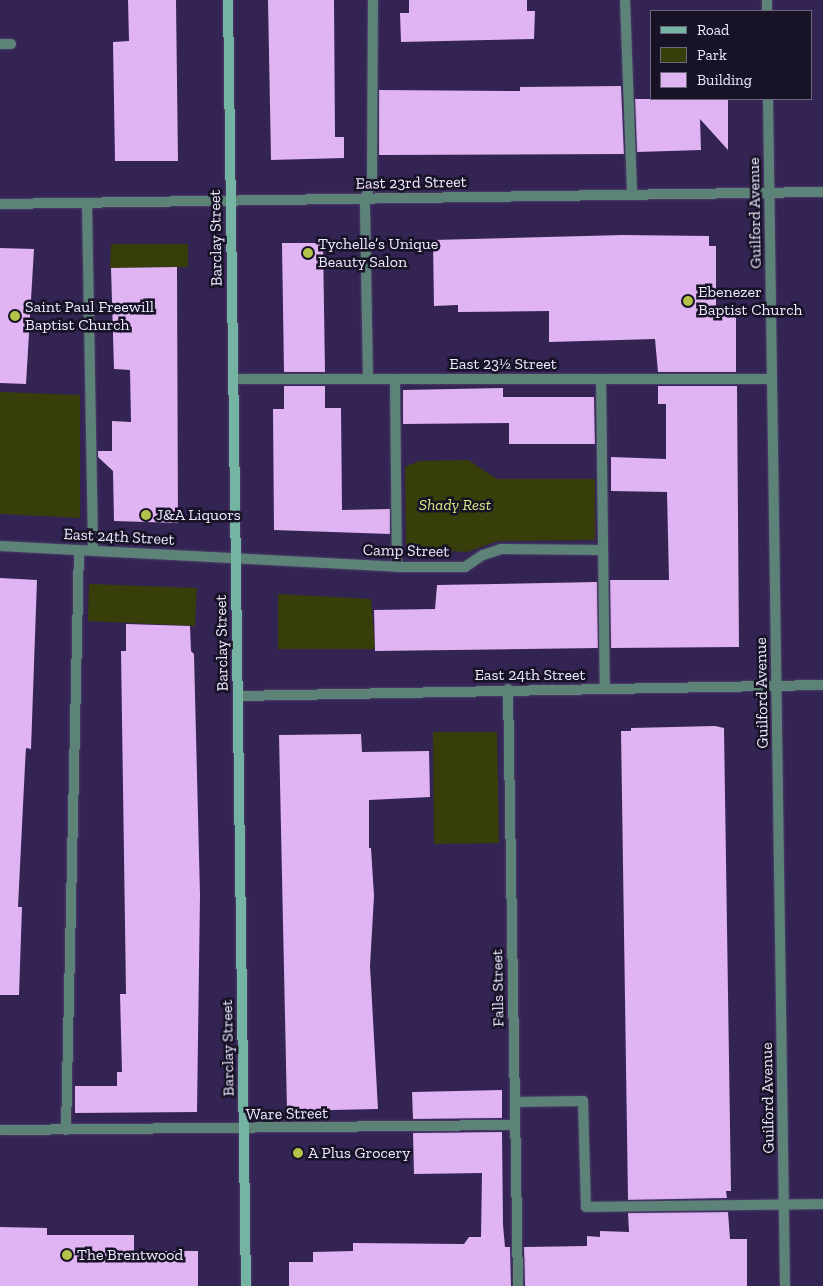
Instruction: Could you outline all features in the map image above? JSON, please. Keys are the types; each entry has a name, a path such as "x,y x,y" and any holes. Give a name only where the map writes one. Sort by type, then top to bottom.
{"street":[{"name":"Barclay Street","path":"228,0 246,1286"},
{"path":"368,379 365,199 372,181 373,0"},
{"path":"625,0 632,195"},
{"path":"0,44 11,44"},
{"name":"Guilford Avenue","path":"768,100 786,1286"},
{"name":"East 23rd Street","path":"0,204 823,192"},
{"path":"87,203 93,551"},
{"name":"East 23½ Street","path":"233,379 772,378"},
{"path":"395,379 397,567"},
{"path":"601,379 605,689"},
{"name":"East 24th Street","path":"0,546 236,557"},
{"name":"Camp Street","path":"236,557 397,567 466,567 483,555 501,549 602,550"},
{"path":"66,1130 79,550"},
{"name":"East 24th Street","path":"238,696 508,689 823,685"},
{"name":"Falls Street","path":"508,689 518,1286"},
{"path":"514,1102 583,1101 586,1207 823,1204"},
{"name":"Ware Street","path":"0,1130 244,1130 515,1125"}],"green space":[{"path":"111,244 188,244 188,267 110,268"},
{"path":"0,392 80,395 80,518 0,514"},
{"name":"Shady Rest","path":"468,460 497,479 595,479 595,540 498,541 467,552 406,548 405,467 419,461"},
{"path":"89,584 197,588 195,626 88,621"},
{"path":"278,594 371,599 375,649 278,649"},
{"path":"433,732 497,732 499,843 434,844"}],"building":[{"path":"128,0 176,0 178,161 115,161 113,42 129,41"},
{"path":"268,0 334,0 335,137 344,137 344,158 271,160"},
{"path":"409,0 527,0 527,11 535,11 534,39 401,42 400,13 409,13"},
{"path":"621,86 624,154 379,155 379,90 520,91 520,87"},
{"path":"635,99 728,100 728,150 700,119 701,150 637,152"},
{"path":"623,235 709,236 709,246 716,246 716,309 736,309 736,372 658,372 655,339 549,342 549,311 458,312 458,305 434,306 433,240"},
{"path":"282,243 323,243 325,372 284,372"},
{"name":"Saint Paul Freewill Baptist Church","path":"0,248 34,249 26,384 0,383"},
{"path":"177,267 178,523 114,521 113,471 98,457 98,451 112,451 112,421 131,422 130,370 114,369 111,268"},
{"path":"284,386 325,386 325,408 341,408 342,510 390,509 390,534 274,530 273,409 284,409"},
{"path":"658,386 737,386 739,647 611,648 610,580 669,580 667,492 611,491 611,457 666,459 666,404 658,404"},
{"path":"503,388 503,397 594,397 595,444 509,444 509,423 403,424 403,390"},
{"path":"0,578 37,580 31,749 26,748 18,907 22,907 19,995 0,995"},
{"path":"597,582 598,648 375,651 374,610 435,609 437,585"},
{"path":"126,624 190,626 191,651 194,654 200,895 197,1112 75,1113 75,1086 117,1086 117,1072 122,1072 120,994 126,994 121,651 126,651"},
{"path":"715,726 724,728 731,1191 726,1191 727,1198 628,1200 621,731 631,731 631,728"},
{"path":"361,734 362,752 429,751 430,797 369,800 369,848 371,848 374,896 370,966 378,1109 287,1111 279,735"},
{"path":"502,1090 502,1118 413,1119 412,1092"},
{"path":"502,1132 503,1225 505,1247 510,1247 511,1286 289,1286 289,1262 313,1262 313,1252 353,1251 353,1243 464,1244 469,1237 481,1237 482,1173 414,1174 413,1133"},
{"path":"728,1212 730,1239 747,1239 747,1286 525,1286 524,1247 587,1246 587,1236 600,1237 600,1231 629,1232 628,1213"},
{"name":"The Brentwood","path":"0,1227 47,1228 47,1235 134,1235 134,1251 198,1251 198,1286 0,1286"}],"place":[{"name":"Tychelle’s Unique Beauty Salon","path":"308,253"},
{"name":"Ebenezer Baptist Church","path":"688,301"},
{"name":"Saint Paul Freewill Baptist Church","path":"15,316"},
{"name":"J&A Liquors","path":"146,515"},
{"name":"A Plus Grocery","path":"298,1153"},
{"name":"The Brentwood","path":"67,1255"}]}
